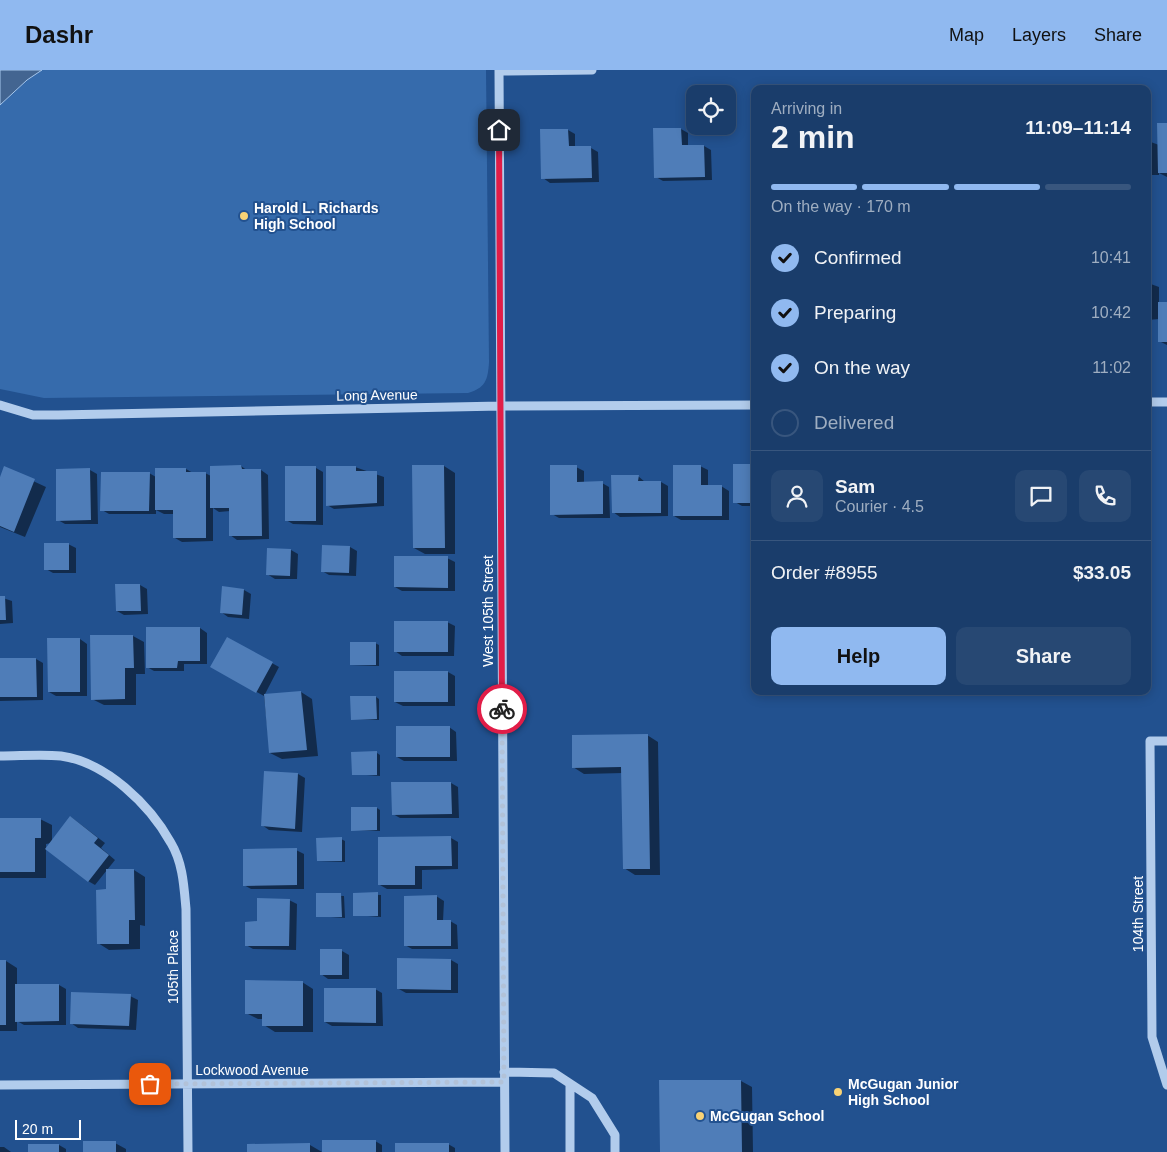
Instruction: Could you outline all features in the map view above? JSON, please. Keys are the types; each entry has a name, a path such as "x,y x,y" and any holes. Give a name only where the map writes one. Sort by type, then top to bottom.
{"street":[{"path":"499,70 592,70"},
{"name":"West 105th Street","path":"499,70 504,1152"},
{"path":"1151,402 1167,402"},
{"name":"Long Avenue","path":"0,405 33,415 501,406 751,405"},
{"name":"104th Street","path":"1166,1081 1152,1037 1150,741 1167,741"},
{"name":"105th Place","path":"0,756 61,756 82,762 112,778 135,797 172,844 182,874 186,909 188,1152"},
{"path":"504,1072 554,1073 592,1098 615,1135 615,1152"},
{"name":"Lockwood Avenue","path":"0,1085 504,1082"},
{"path":"570,1084 570,1152"}],"shaded area":[{"path":"0,70 42,70 27,80 0,105"},
{"name":"Harold L. Richards High School","path":"42,70 486,70 489,362 488,374 482,386 468,393 44,398 0,389 0,105 27,80"}],"building":[{"path":"1157,123 1167,123 1167,173 1158,173"},
{"path":"653,128 681,128 682,145 704,145 705,177 654,178"},
{"path":"540,129 568,129 569,146 591,146 592,178 541,179"},
{"path":"1152,139 1152,172 1151,172"},
{"path":"1151,281 1152,281 1151,316"},
{"path":"1158,302 1167,302 1167,342 1158,342"},
{"path":"733,464 751,464 751,503 733,503"},
{"path":"241,465 242,469 261,469 262,536 229,536 229,508 210,508 210,466"},
{"path":"412,465 444,465 445,548 413,548"},
{"path":"550,465 577,465 577,482 603,481 603,514 550,515"},
{"path":"673,465 701,465 701,485 722,485 722,516 673,516"},
{"path":"4,466 35,479 14,532 0,526 0,477"},
{"path":"285,466 316,466 316,521 285,521"},
{"path":"326,466 356,466 356,471 377,471 377,503 326,506"},
{"path":"90,468 91,520 56,521 56,469"},
{"path":"155,468 186,468 186,472 206,472 206,538 173,538 173,510 155,510"},
{"path":"101,472 150,472 149,511 100,511"},
{"path":"611,475 639,475 638,481 661,481 661,513 612,513"},
{"path":"44,543 69,543 69,570 44,570"},
{"path":"322,545 350,546 349,573 321,572"},
{"path":"267,548 291,549 290,576 266,575"},
{"path":"394,556 448,556 448,588 394,587"},
{"path":"115,584 140,584 141,611 116,611"},
{"path":"222,586 244,589 242,615 220,613"},
{"path":"0,596 5,596 6,620 0,620"},
{"path":"394,621 448,621 448,652 394,652"},
{"path":"146,627 200,627 200,661 178,661 177,668 146,668"},
{"path":"90,635 133,635 134,668 125,668 125,699 91,700"},
{"path":"227,637 273,662 256,693 210,667"},
{"path":"47,638 80,638 80,692 48,692"},
{"path":"350,642 376,642 376,665 350,665"},
{"path":"0,658 36,658 37,697 0,697"},
{"path":"394,671 448,671 448,702 394,702"},
{"path":"301,691 307,750 269,753 264,694"},
{"path":"350,696 376,696 377,719 351,720"},
{"path":"396,726 450,726 450,757 396,757"},
{"path":"648,734 650,869 623,869 621,767 572,768 572,735"},
{"path":"377,751 377,775 352,775 351,752"},
{"path":"264,771 298,773 295,829 261,826"},
{"path":"391,782 451,782 452,814 392,815"},
{"path":"351,807 377,807 377,830 351,831"},
{"path":"70,816 98,838 94,843 109,855 88,882 45,849"},
{"path":"0,818 41,818 41,838 35,838 35,872 0,872"},
{"path":"451,836 452,866 415,866 415,885 378,885 378,837"},
{"path":"342,837 342,861 317,861 316,838"},
{"path":"297,848 297,885 243,886 243,849"},
{"path":"106,869 134,869 135,920 129,920 129,944 97,944 96,890 106,889"},
{"path":"378,892 378,916 353,916 353,893"},
{"path":"316,893 341,893 342,917 316,917"},
{"path":"437,895 437,920 451,920 451,946 404,946 404,896"},
{"path":"257,898 290,899 289,946 245,946 245,922 257,921"},
{"path":"320,949 342,949 342,975 320,975"},
{"path":"397,958 451,959 451,990 397,989"},
{"path":"0,960 6,960 6,1025 0,1025"},
{"path":"245,980 303,981 303,1026 262,1026 262,1014 245,1014"},
{"path":"15,984 59,984 59,1021 15,1022"},
{"path":"324,988 376,988 376,1023 324,1022"},
{"path":"71,992 131,994 129,1026 70,1024"},
{"name":"McGugan School","path":"659,1080 741,1080 742,1152 660,1152"},
{"path":"322,1140 376,1140 376,1152 322,1152"},
{"path":"83,1141 116,1141 116,1152 83,1152"},
{"path":"310,1143 310,1152 247,1152 247,1144"},
{"path":"395,1143 449,1143 449,1152 395,1152"},
{"path":"28,1144 59,1144 59,1152 28,1152"}],"way so far":[{"path":"150,1084 504,1082 502,709"}],"place":[{"name":"Harold L. Richards High School","path":"244,216"},
{"name":"McGugan Junior High School","path":"838,1092"},
{"name":"McGugan School","path":"700,1116"}],"route":[{"path":"499,130 502,709"}]}
